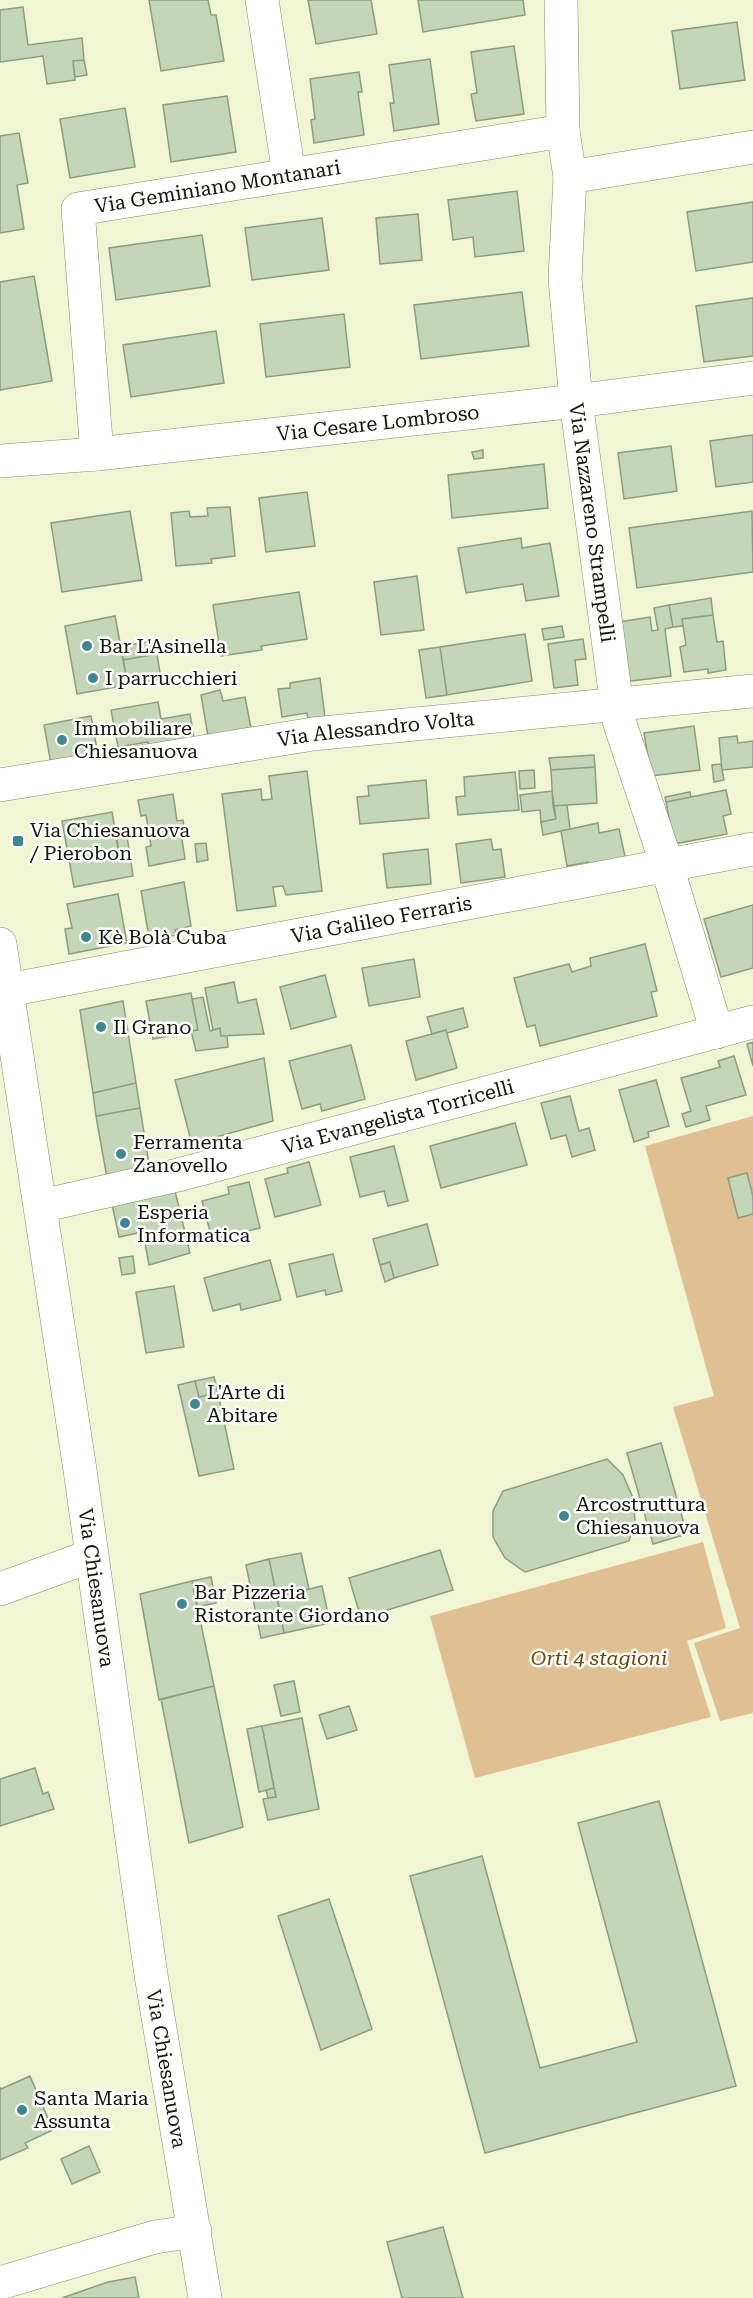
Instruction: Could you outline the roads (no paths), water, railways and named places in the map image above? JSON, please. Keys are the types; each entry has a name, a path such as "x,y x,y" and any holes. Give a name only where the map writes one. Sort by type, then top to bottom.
{"street":[{"path":"262,0 289,174"},
{"name":"Via Nazzareno Strampelli","path":"561,0 563,131 570,177 565,279 576,401 616,705 619,722 717,1032"},
{"name":"Via Geminiano Montanari","path":"97,454 78,209 563,131"},
{"path":"570,177 753,147"},
{"name":"Via Cesare Lombroso","path":"0,460 97,454 576,401 753,378"},
{"name":"Via Alessandro Volta","path":"0,784 313,734 753,691"},
{"name":"Via Galileo Ferraris","path":"8,990 753,849"},
{"name":"Via Chiesanuova","path":"0,944 41,1206 159,2030 205,2298"},
{"name":"Via Evangelista Torricelli","path":"41,1206 178,1175 753,1022"},
{"path":"0,1589 91,1556"},
{"path":"0,2283 134,2243 195,2230"}],"place":[{"name":"Bar L'Asinella","path":"87,646"},
{"name":"I parrucchieri","path":"93,678"},
{"name":"Immobiliare Chiesanuova","path":"62,740"},
{"name":"Via Chiesanuova / Pierobon","path":"18,841"},
{"name":"Kè Bolà Cuba","path":"86,937"},
{"name":"Il Grano","path":"101,1027"},
{"name":"Ferramenta Zanovello","path":"121,1154"},
{"name":"Esperia Informatica","path":"125,1223"},
{"name":"L'Arte di Abitare","path":"195,1404"},
{"name":"Arcostruttura Chiesanuova","path":"564,1516"},
{"name":"Bar Pizzeria Ristorante Giordano","path":"182,1604"},
{"name":"Santa Maria Assunta","path":"22,2110"}],"park label":[{"name":"Orti 4 stagioni","path":"599,1658"}]}
